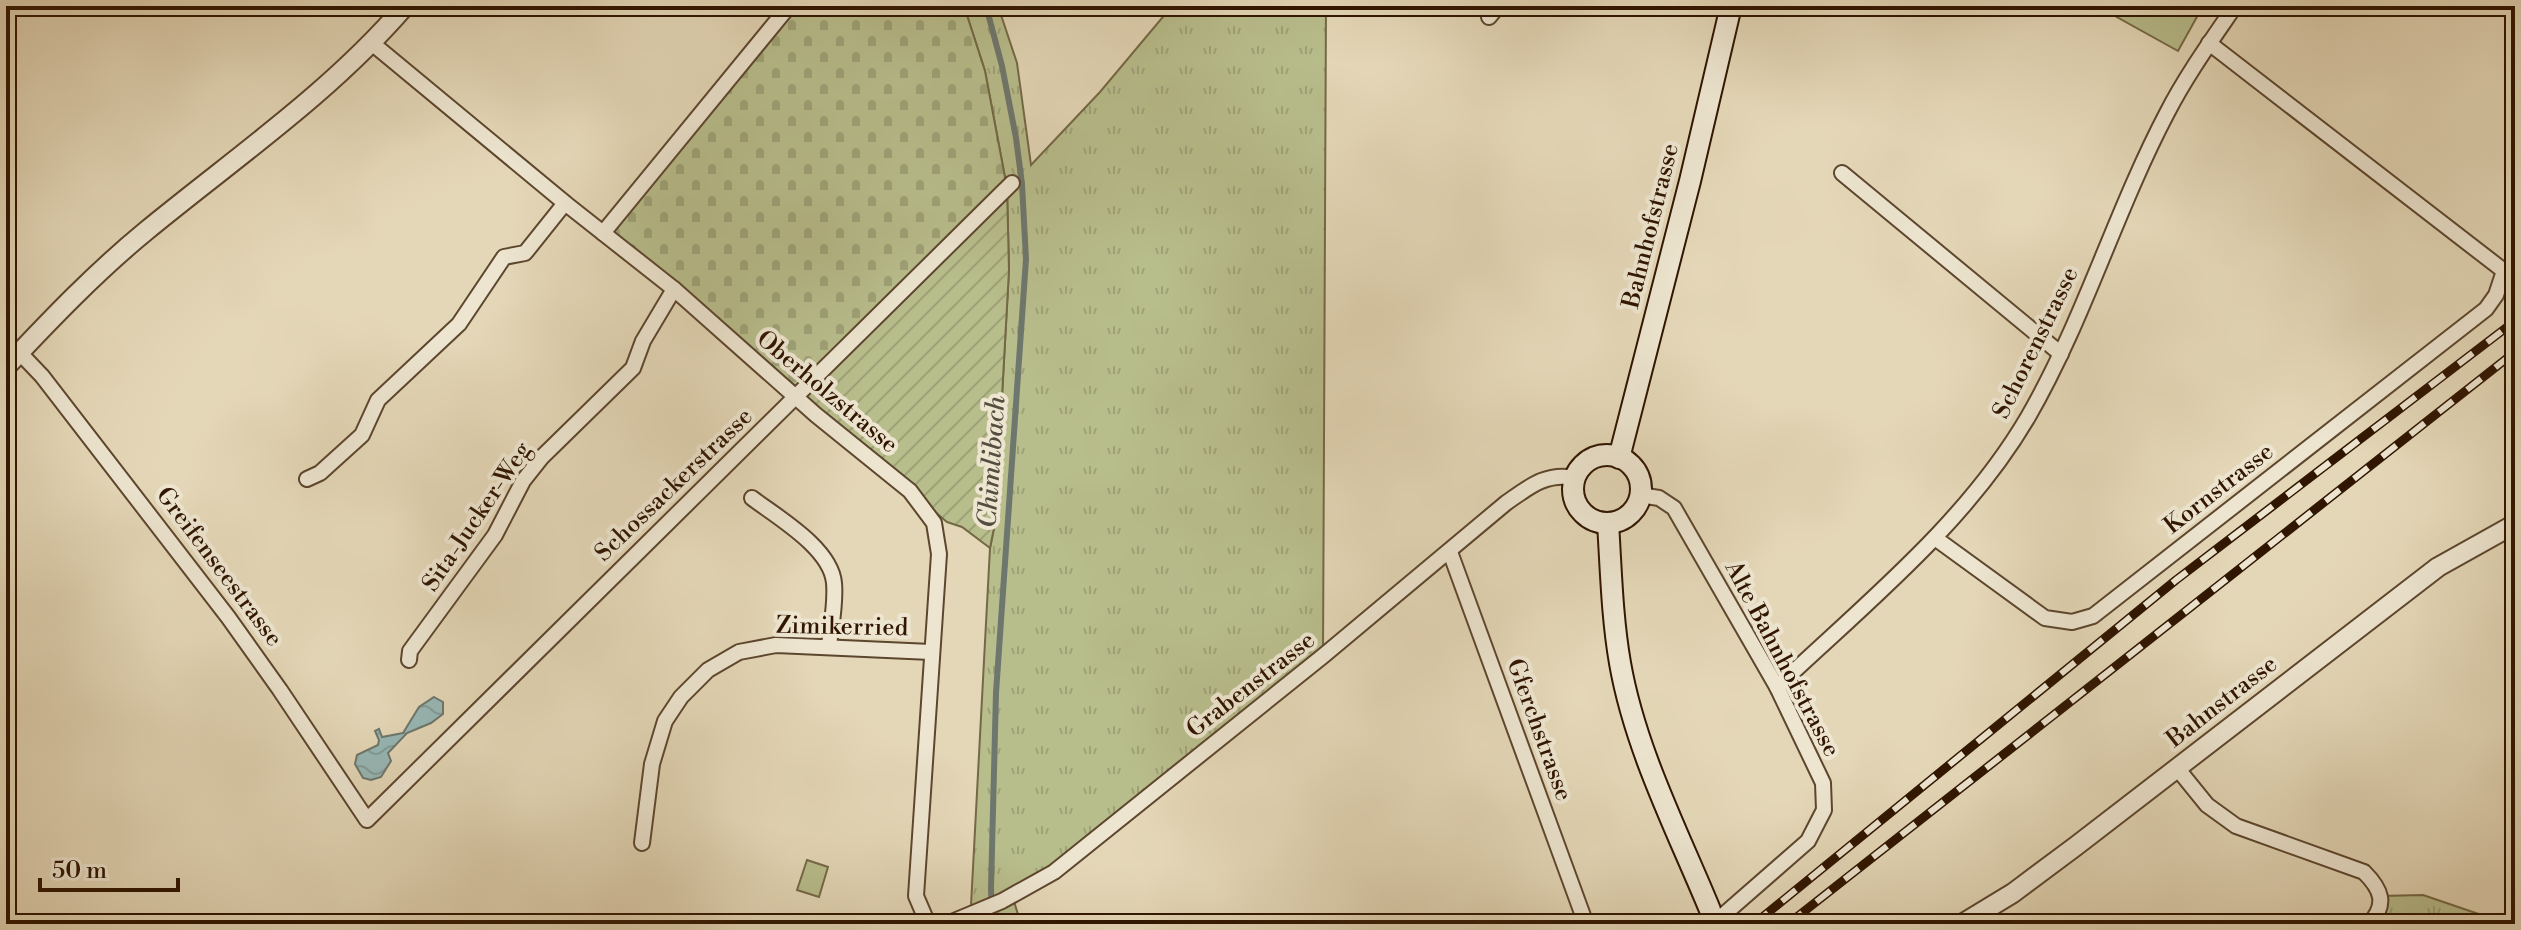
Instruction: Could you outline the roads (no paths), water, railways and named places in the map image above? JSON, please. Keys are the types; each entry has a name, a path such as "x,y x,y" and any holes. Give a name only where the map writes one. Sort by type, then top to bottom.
{"main road":[{"name":"Bahnhofstrasse","path":"1619,458 1731,6"},
{"path":"1598,457 1619,458 1627,462 1638,476 1640,495 1633,511 1626,518 1608,523 1590,519 1577,505 1573,487 1575,478 1580,469 1598,457"},
{"path":"1608,523 1616,636 1632,710 1659,787 1712,917"}],"street":[{"path":"6,367 98,273 330,84 373,44 405,6"},
{"path":"603,233 789,6"},
{"name":"Schorenstrasse","path":"1777,687 1935,538 1986,480 2027,417 2061,354 2167,113 2235,6"},
{"path":"2209,43 2510,272"},
{"name":"Oberholzstrasse","path":"373,44 674,289 816,415 910,491 934,523 939,554 916,896 928,924"},
{"path":"1842,173 2061,354"},
{"name":"Schossackerstrasse","path":"367,820 1012,183"},
{"path":"307,479 320,473 362,435 378,400 459,324 504,257 525,253 565,203"},
{"name":"Kornstrasse","path":"1935,538 2045,618 2072,622 2093,616 2486,309 2510,272"},
{"name":"Sita-Jucker-Weg","path":"409,660 410,651 495,535 523,481 542,457 633,368 643,341 674,289"},
{"name":"Greifenseestrasse","path":"20,353 42,376 228,617 367,820"},
{"name":"Grabenstrasse","path":"947,924 1002,901 1054,872 1450,552 1506,503 1530,486 1555,476 1575,478"},
{"name":"Alte Bahnhofstrasse","path":"1640,495 1659,498 1674,508 1777,687 1823,783 1824,810 1808,841 1712,917"},
{"path":"752,498 818,548 827,563 834,581 829,646"},
{"name":"Bahnstrasse","path":"1962,924 2013,893 2438,567 2515,524"},
{"name":"Gferchstrasse","path":"1450,552 1586,924"},
{"name":"Zimikerried","path":"642,843 652,764 665,721 681,697 708,670 739,652 776,645 931,652"},
{"path":"2177,768 2207,805 2236,826 2364,872 2378,885 2381,896 2376,917 2369,924"}],"water":[{"path":"434,697 443,702 443,714 407,733 388,753 391,761 381,777 371,780 363,778 355,764 357,755 378,745 375,731 379,729 382,737 403,733 419,707"}],"waterway":[{"name":"Chimlibach","path":"986,6 1016,138 1026,259 996,693 992,924"}],"railway":[{"path":"1754,924 2176,580 2515,321"},
{"path":"1788,924 2515,352"}]}
